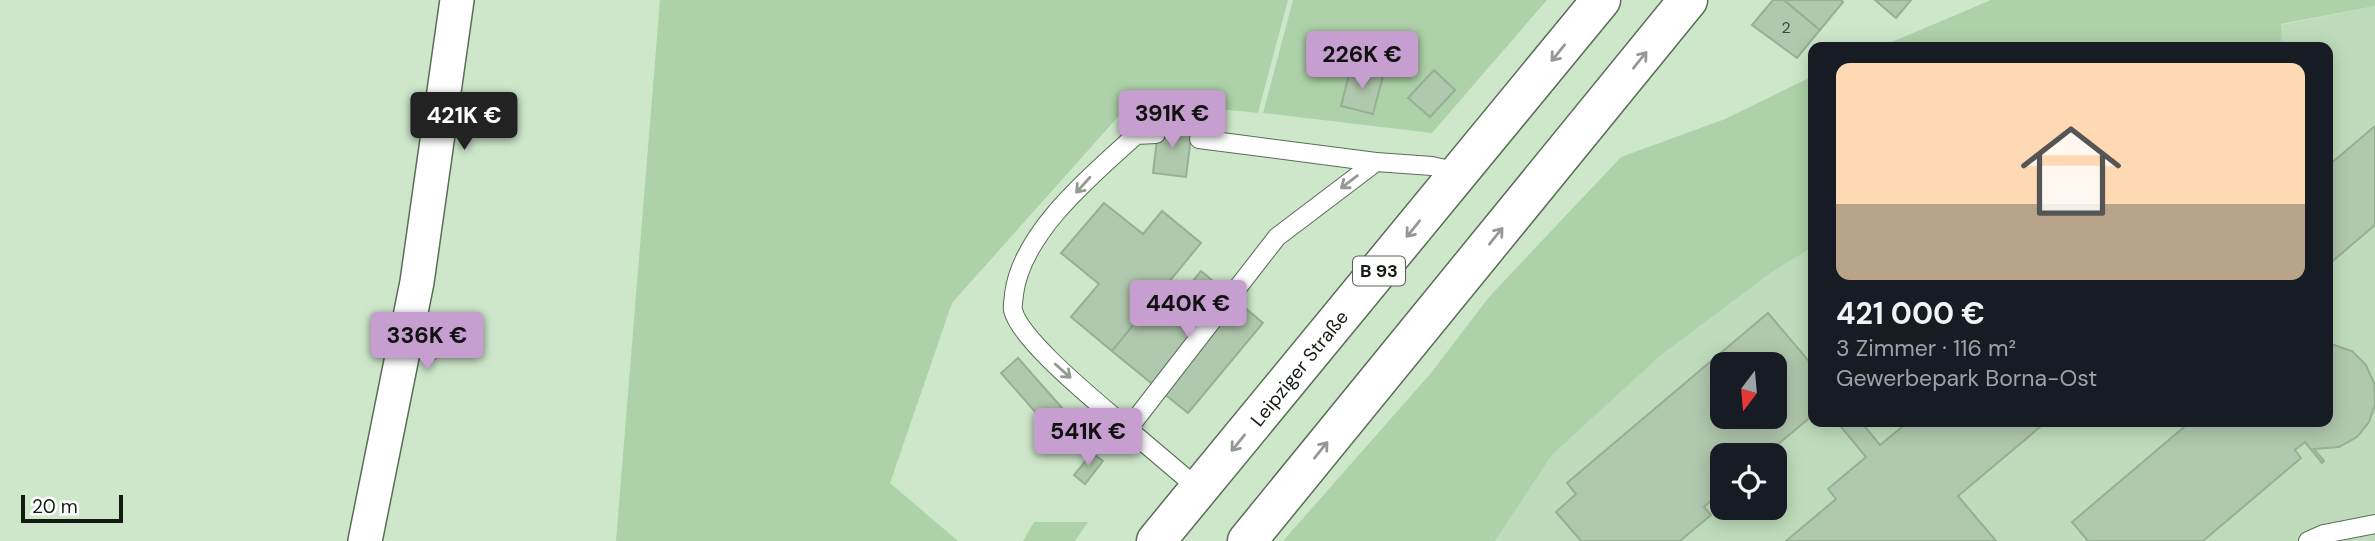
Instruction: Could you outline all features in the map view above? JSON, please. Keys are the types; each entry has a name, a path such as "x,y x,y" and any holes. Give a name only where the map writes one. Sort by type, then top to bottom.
{"main road":[{"name":"Leipziger Straße","path":"1156,541 1200,491 1601,0"},
{"path":"1247,541 1688,0"}],"street":[{"path":"365,541 417,282 457,0"}],"lane":[{"path":"1156,134 1136,135 1090,178 1034,241 1016,278 1012,310 1033,344 1200,491"},
{"path":"1199,139 1376,162 1432,166 1459,172"},
{"path":"1128,429 1277,237 1376,162"},
{"path":"2308,541 2324,534 2375,524"}],"shaded area":[{"path":"660,0 1288,0 1258,113 1133,100 952,303 890,483 958,541 616,541"},
{"path":"1293,0 1547,0 1432,133 1263,113"},
{"path":"1991,0 2375,0 2375,6 2281,24 2282,41 2279,42 1892,42"},
{"path":"2375,6 2375,541 1495,541 1552,455 1660,356 1772,272 1808,250 1808,427 2333,427 2333,42 2279,42 2282,41 2281,25"},
{"path":"1808,78 1808,250 1772,272 1660,356 1552,455 1495,541 1283,541 1431,373 1489,297 1621,157 1725,119"},
{"path":"1034,522 1088,522 1075,541 1023,541"}],"building":[{"path":"1773,0 1784,0 1820,30 1797,58 1752,25"},
{"path":"1784,0 1841,0 1843,2 1820,30"},
{"path":"1875,0 1911,0 1896,18"},
{"path":"1351,67 1383,76 1373,114 1341,106"},
{"path":"1434,70 1455,90 1430,117 1408,98"},
{"path":"1159,123 1192,128 1186,177 1153,173"},
{"path":"2375,126 2375,225 2333,261 2333,162"},
{"path":"1104,203 1143,234 1162,211 1201,243 1112,351 1071,317 1099,284 1061,253"},
{"path":"1201,271 1263,323 1188,413 1112,351 1162,290 1176,302"},
{"path":"1768,313 1808,360 1808,419 1779,443 1710,443 1710,502 1704,507 1710,516 1680,541 1581,541 1556,512 1576,494 1567,483 1710,362 1710,429 1787,429 1787,352 1722,352"},
{"path":"2333,345 2352,351 2366,365 2374,383 2375,405 2369,422 2357,437 2339,447 2314,449 2324,461 2322,463 2305,442 2295,450 2301,458 2203,541 2088,541 2072,522 2184,427 2333,427"},
{"path":"1018,358 1077,425 1060,440 1001,373"},
{"path":"1841,427 1865,427 1880,445 1902,427 2040,427 1958,496 1996,541 1786,541 1836,499 1828,489 1866,457"},
{"path":"1092,453 1103,461 1085,484 1074,475"}]}
